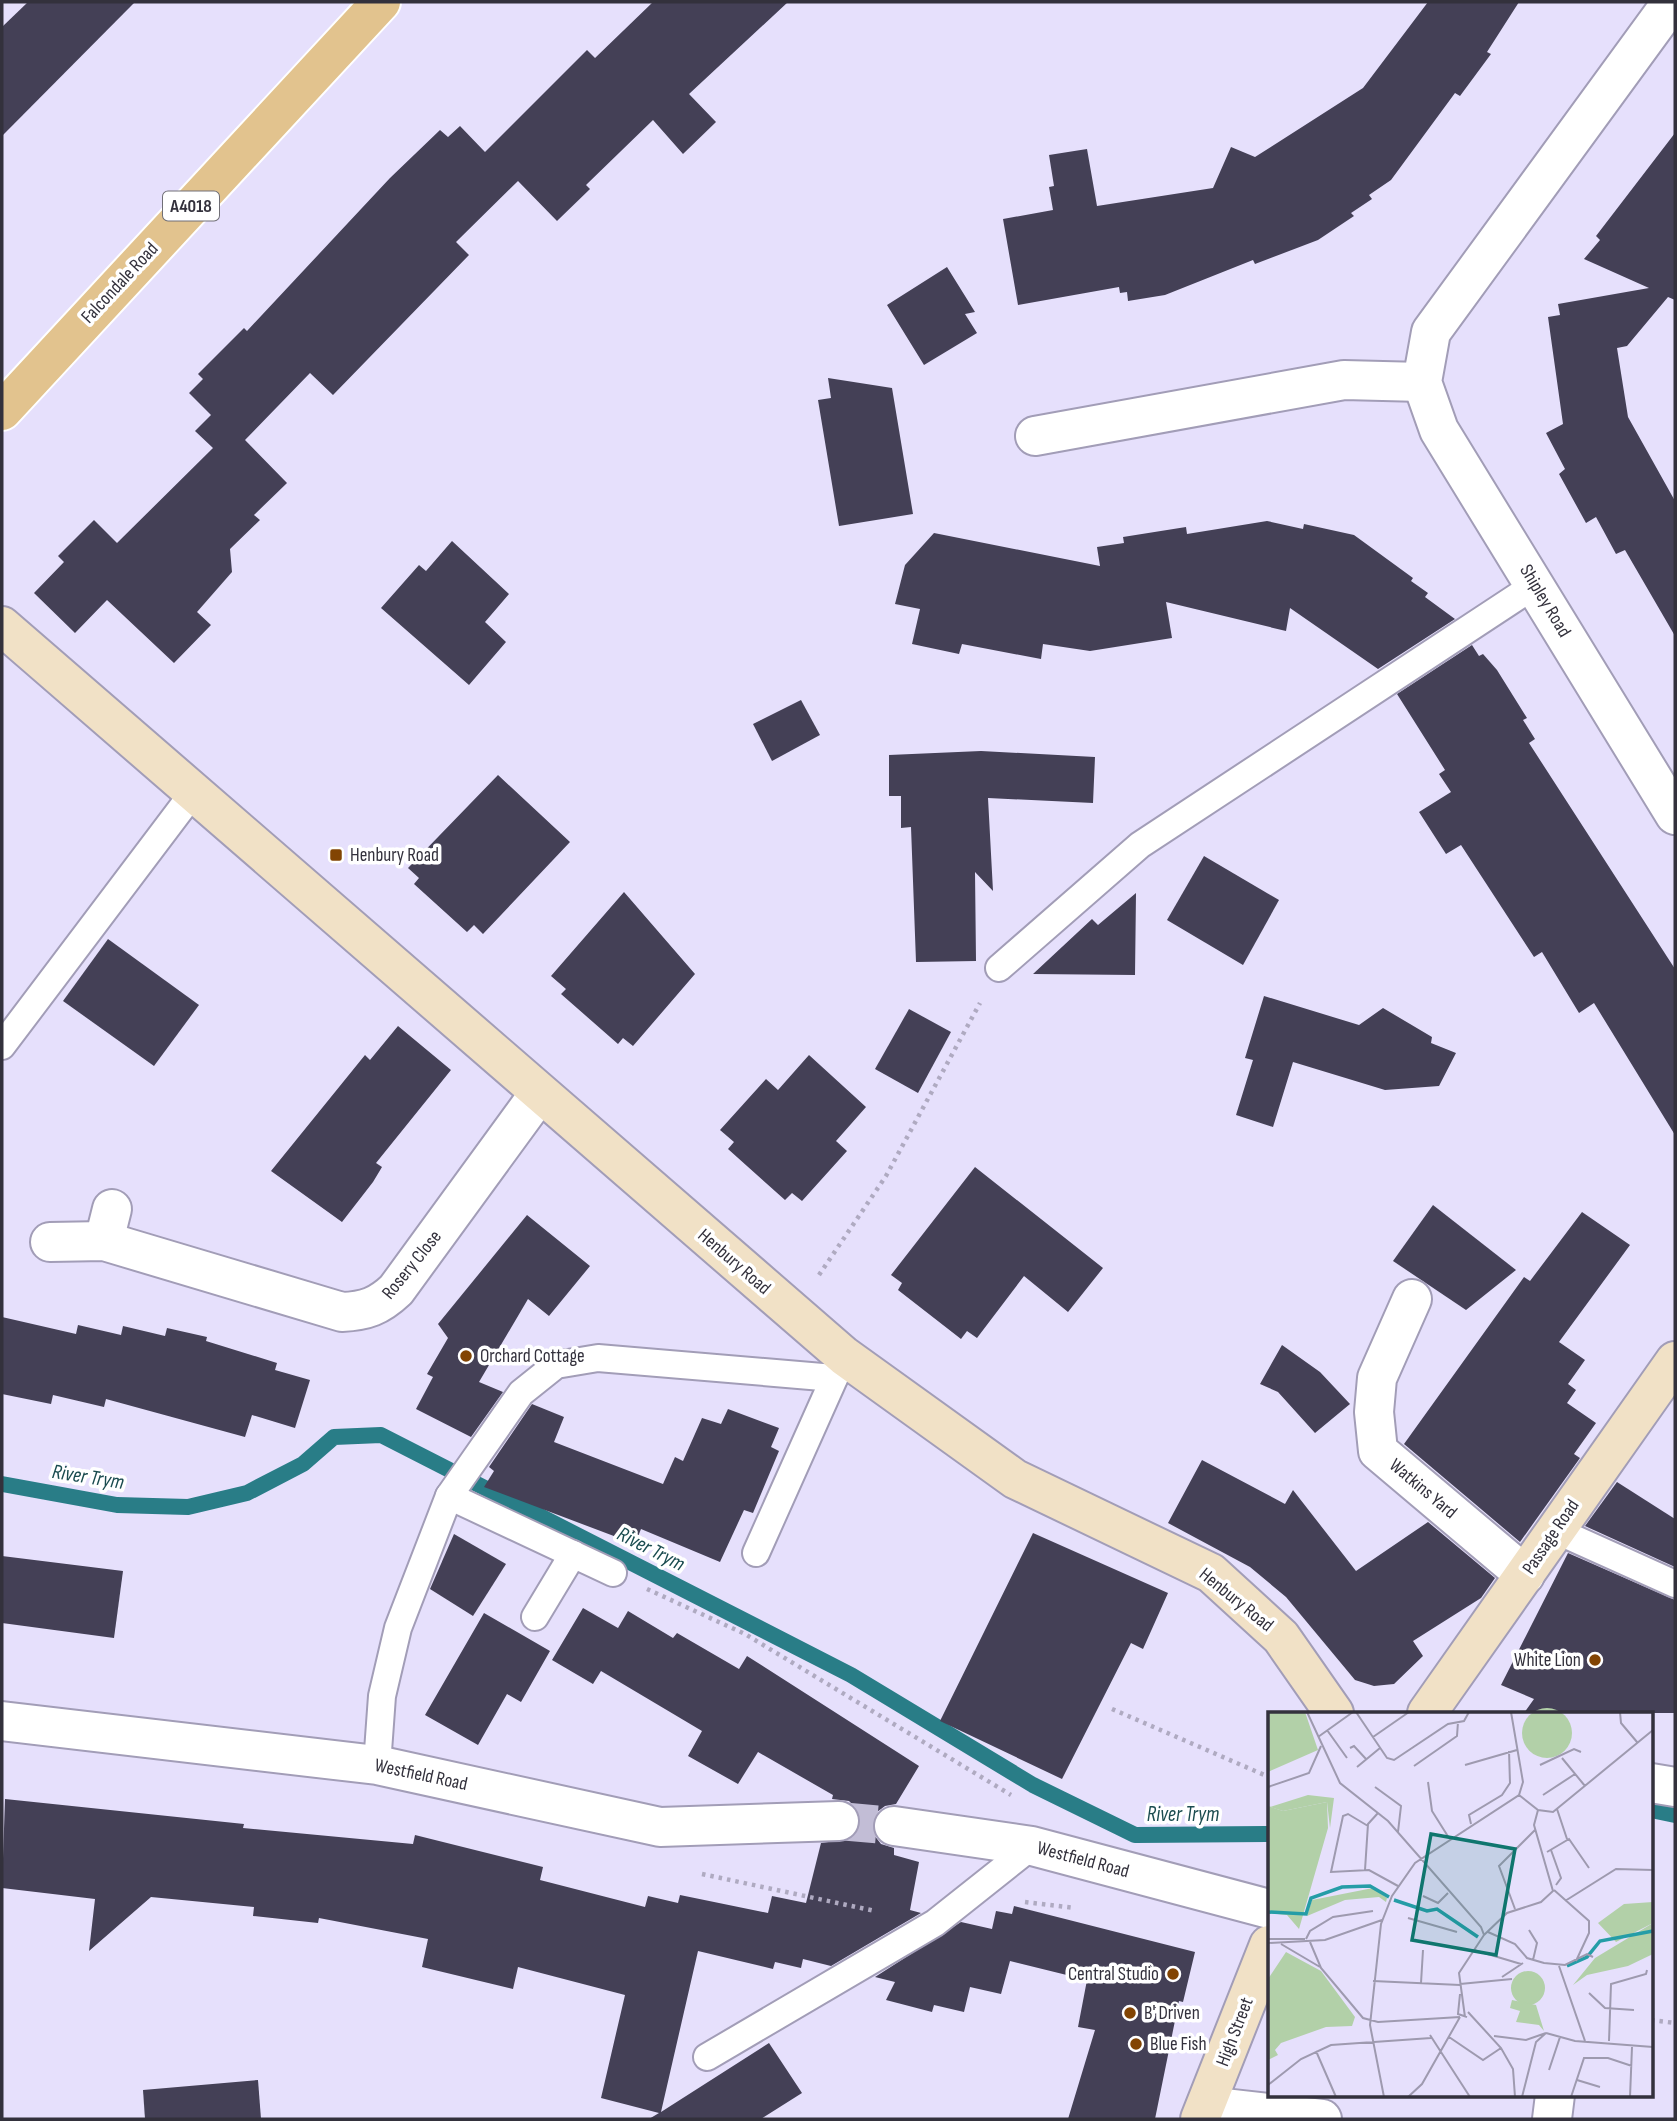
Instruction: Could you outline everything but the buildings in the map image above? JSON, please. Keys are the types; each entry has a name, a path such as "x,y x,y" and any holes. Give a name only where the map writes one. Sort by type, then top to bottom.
{"main road":[{"name":"Falcondale Road","path":"2,411 369,6"},
{"name":"Henbury Road","path":"2,626 793,1313 839,1367 1015,1479 1211,1573 1281,1637 1333,1712"},
{"name":"Passage Road","path":"1436,1711 1555,1530 1675,1361"},
{"name":"High Street","path":"1203,2113 1268,1948"}],"street":[{"name":"Shipley Road","path":"1672,2 1431,332 1422,382 1439,430 1675,815"},
{"path":"1035,436 1344,380 1422,382"},
{"name":"Rosery Close","path":"50,1242 108,1225 342,1312 363,1311 380,1305 396,1290 539,1094"},
{"name":"Watkins Yard","path":"1412,1299 1377,1378 1374,1412 1378,1451 1525,1575"},
{"name":"Westfield Road","path":"2,1721 377,1765 660,1827 839,1821"},
{"path":"1652,1783 1675,1787"},
{"name":"Westfield Road","path":"894,1826 1032,1846 1268,1909"},
{"path":"1552,2119 1555,2096"},
{"path":"1203,2113 1322,2119"}],"lane":[{"path":"999,968 1140,845 1535,585"},
{"path":"2,1046 193,793"},
{"path":"377,1765 382,1696 398,1628 449,1496 521,1393 556,1364 598,1358 839,1367 756,1553"},
{"path":"449,1496 613,1573"},
{"path":"1555,1530 1675,1584"},
{"path":"535,1617 573,1554"},
{"path":"707,2057 935,1923 1032,1846"}],"path":[{"path":"793,1313 886,1176 999,968"},
{"path":"613,1573 745,1634 1017,1798"},
{"path":"1112,1709 1268,1777"},
{"path":"660,1827 698,1874 935,1923"},
{"path":"1013,1901 1082,1909"},
{"path":"1652,2020 1675,2023"}],"waterway":[{"name":"River Trym","path":"2,1484 117,1505 188,1507 247,1493 303,1464 334,1437 381,1435 851,1675 1033,1785 1135,1835 1267,1834"},
{"name":"River Trym","path":"1652,1810 1675,1815"}],"tunnel":[{"path":"839,1821 894,1826"}],"place":[{"name":"Henbury Road","path":"336,855"},
{"name":"Orchard Cottage","path":"466,1356"},
{"name":"White Lion","path":"1595,1660"},
{"name":"Central Studio","path":"1173,1974"},
{"name":"B' Driven","path":"1130,2013"},
{"name":"Blue Fish","path":"1136,2044"}]}
